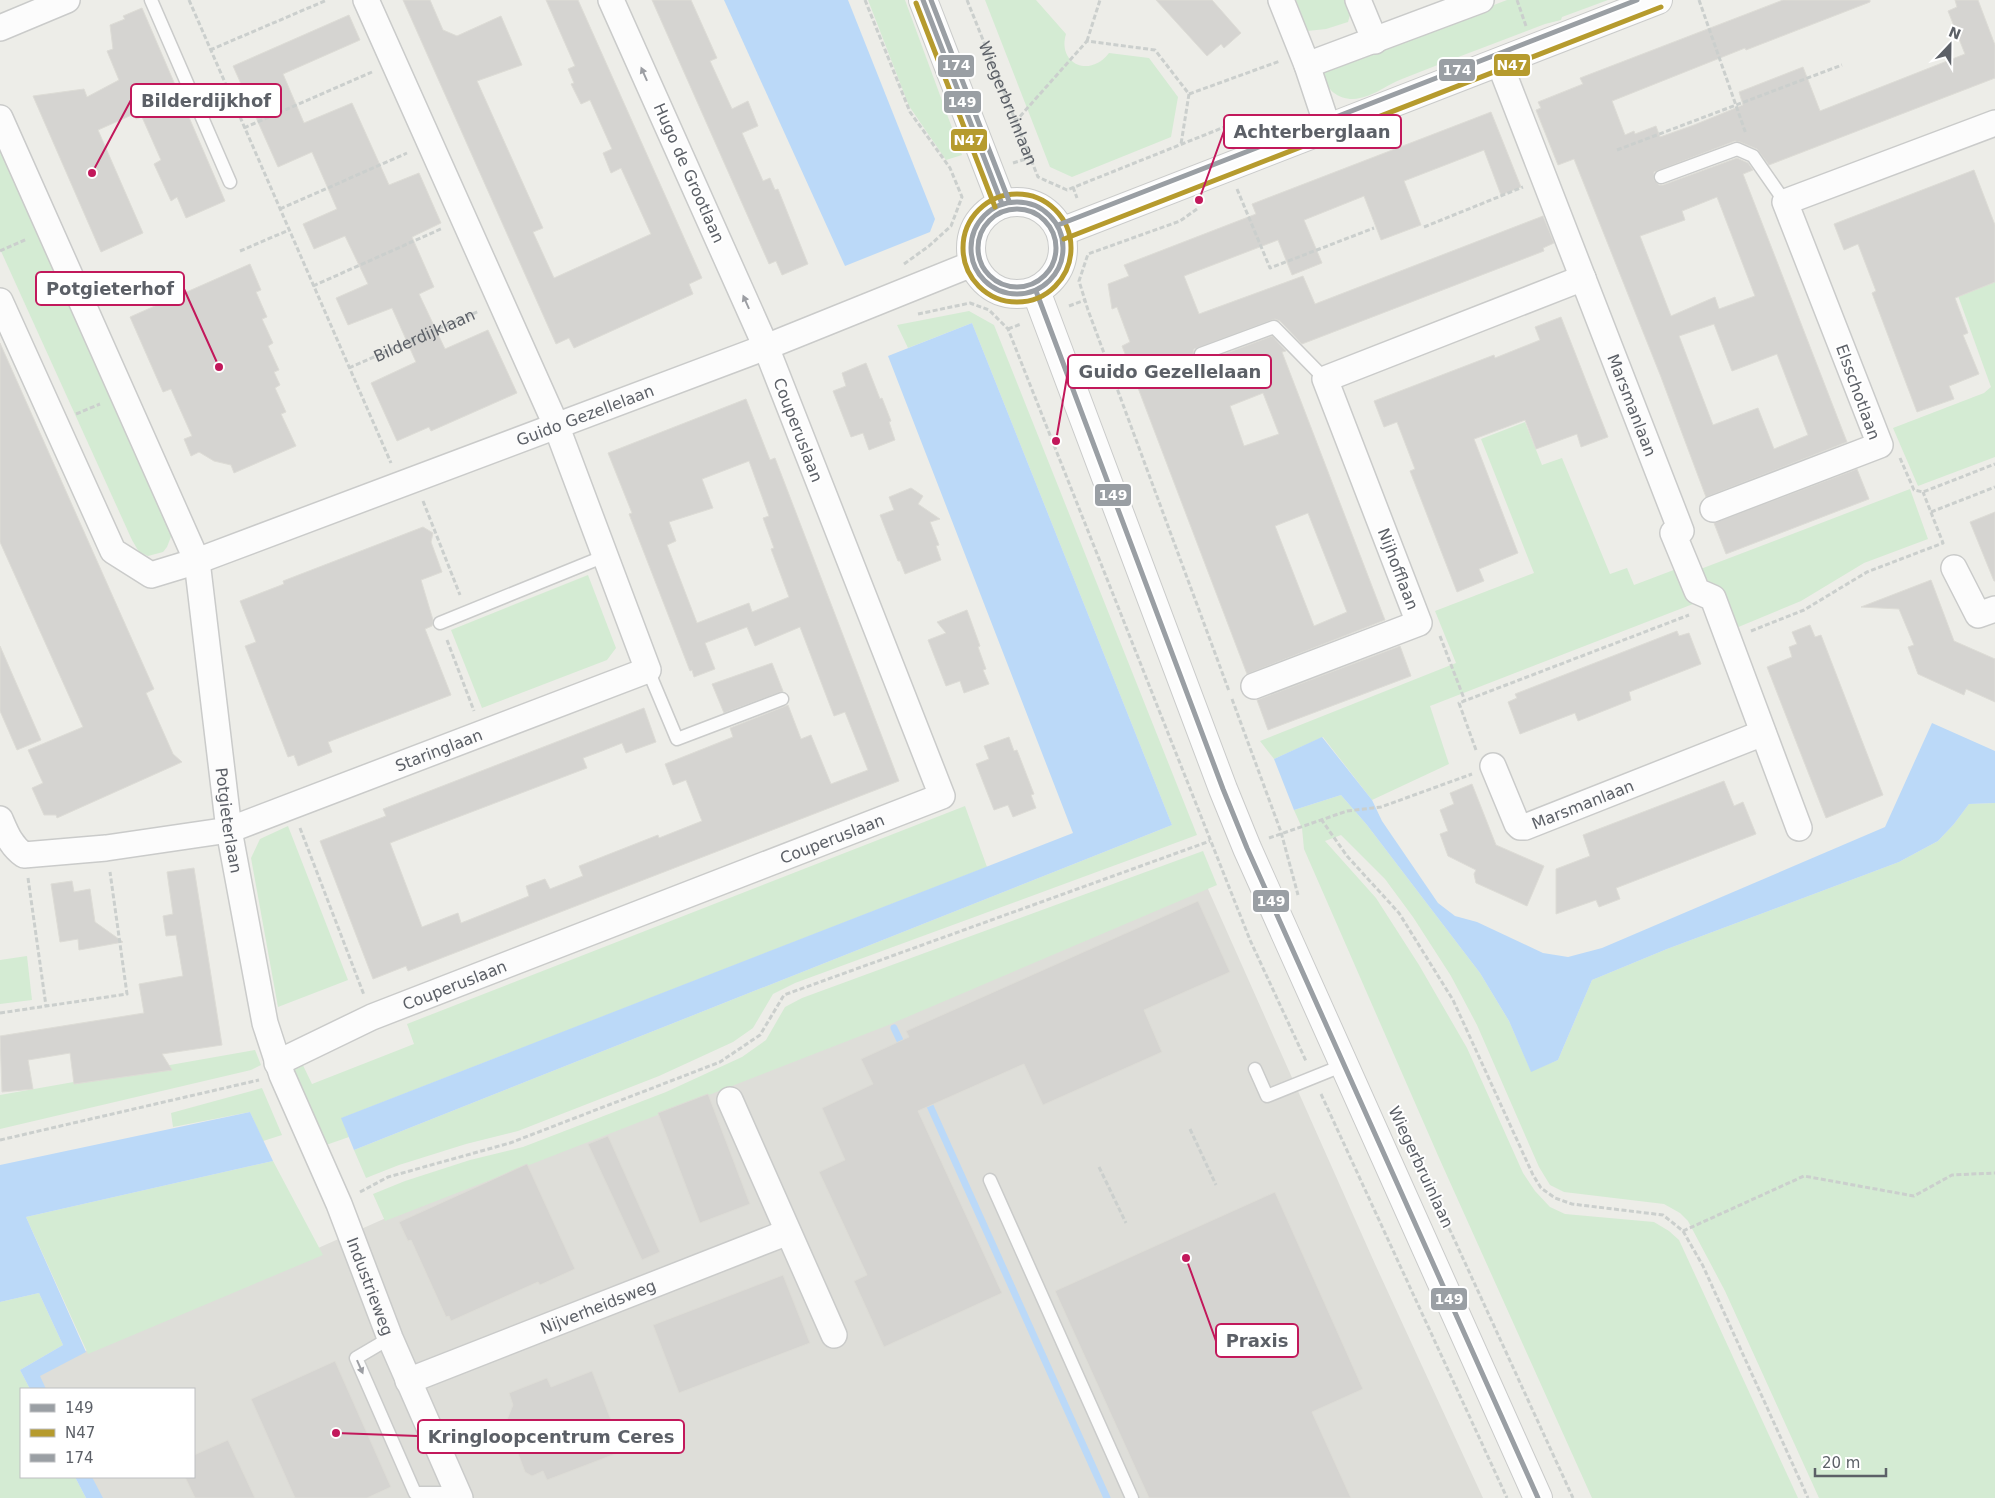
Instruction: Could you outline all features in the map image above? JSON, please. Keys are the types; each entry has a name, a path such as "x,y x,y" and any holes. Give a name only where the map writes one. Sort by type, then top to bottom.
{"street":[{"path":"0,28 67,0"},
{"path":"366,0 556,425 648,670"},
{"name":"Hugo de Grootlaan","path":"612,0 766,347"},
{"path":"923,0 1002,204"},
{"path":"1280,0 1304,59 1328,128"},
{"path":"1358,0 1375,41"},
{"path":"1304,59 1375,41 1481,0"},
{"path":"1060,232 1658,0"},
{"name":"Marsmanlaan","path":"1499,62 1681,531 1673,533 1696,591 1713,598 1716,604"},
{"name":"Potgieterlaan","path":"0,118 196,561 229,830 265,1023 279,1069"},
{"path":"1785,202 1995,123"},
{"path":"1020,202 1037,206 1051,217 1060,232 1064,246 1059,267 1048,284 1036,292 1017,295 998,291 982,280 972,264 970,245 975,227 986,213 1002,204 1020,202"},
{"name":"Elsschotlaan","path":"1713,509 1880,445 1785,202"},
{"name":"Guido Gezellelaan","path":"196,561 766,347 972,264"},
{"path":"1325,379 1583,278"},
{"name":"Wiegerbruinlaan","path":"1036,292 1226,797 1247,848 1538,1498"},
{"path":"0,301 112,551 151,575 196,561"},
{"name":"Couperuslaan","path":"279,1069 372,1017 942,796 766,347"},
{"name":"Nijhofflaan","path":"1254,686 1419,622 1325,379"},
{"path":"1954,568 1978,615 1995,609"},
{"path":"1716,604 1800,828"},
{"name":"Staringlaan","path":"24,855 106,848 229,830 648,670"},
{"name":"Marsmanlaan","path":"1481,764 1517,824 1520,827 1525,827 1763,733"},
{"path":"0,819 8,838 24,855"},
{"name":"Industrieweg","path":"279,1069 339,1204 390,1338 459,1496"},
{"path":"730,1100 834,1335"},
{"name":"Nijverheidsweg","path":"408,1381 788,1232"}],"lane":[{"path":"151,0 230,182"},
{"path":"1662,177 1737,150 1753,156"},
{"name":"Elsschotlaan","path":"1753,156 1785,202"},
{"name":"Nijhofflaan","path":"1201,354 1274,326 1325,379"},
{"path":"440,623 605,556"},
{"path":"648,670 677,739 782,700"},
{"path":"1255,1069 1267,1096 1344,1065"},
{"path":"990,1180 1132,1498"},
{"path":"390,1338 356,1358 415,1493 459,1496"}],"path":[{"path":"189,0 349,368 407,482 467,612"},
{"path":"210,50 327,0"},
{"path":"865,0 910,112 950,168 962,197 951,226 929,246 900,266"},
{"name":"Wiegerbruinlaan","path":"968,0 1038,177 1067,190 1180,144"},
{"path":"1015,122 1087,41 1100,0"},
{"path":"1698,0 1753,156"},
{"path":"1087,41 1155,50 1189,94 1180,144"},
{"path":"1189,94 1304,59"},
{"path":"244,128 394,62"},
{"path":"1617,150 1842,65"},
{"path":"1180,144 1227,126 1269,126"},
{"path":"280,209 430,143"},
{"path":"1424,227 1544,179"},
{"path":"1237,188 1270,268 1374,228"},
{"path":"1204,204 1180,221 1088,254 1079,281 1088,310 1281,832 1298,896"},
{"path":"313,286 464,219"},
{"path":"0,251 49,229"},
{"path":"240,251 289,230"},
{"name":"Bilderdijklaan","path":"349,368 501,302"},
{"path":"957,306 970,304 989,310 1008,329 1250,940 1507,1498"},
{"path":"55,424 122,394"},
{"path":"1880,445 1893,440 1914,490 1923,492 1995,464"},
{"path":"1931,512 1995,487"},
{"path":"1729,640 1804,610 1867,572 1943,543 1923,492"},
{"path":"1281,832 1347,811 1381,807 1481,764 1459,704 1716,604"},
{"path":"1419,622 1432,618 1465,701"},
{"path":"440,623 483,733"},
{"path":"292,806 372,1017"},
{"path":"1321,819 1347,856 1399,913 1453,1000 1532,1175 1541,1188 1555,1198 1572,1204 1662,1215 1683,1231 1702,1266 1808,1498"},
{"path":"339,1204 388,1177 510,1143 720,1062 760,1035 784,995 1210,842"},
{"path":"0,1013 127,994 106,848"},
{"path":"24,855 46,1006"},
{"path":"0,1140 279,1069"},
{"name":"Wiegerbruinlaan","path":"1396,1112 1572,1498"},
{"path":"1190,1129 1216,1185"},
{"path":"1099,1167 1126,1223"},
{"path":"1683,1231 1804,1176 1914,1196 1952,1175 1995,1172"}],"shaded area":[{"path":"1204,880 1375,1264 1483,1498 102,1498 92,1478 195,1478 195,1388 44,1388 38,1376 65,1360 386,1218"}],"green space":[{"path":"868,0 905,0 962,155 946,160 909,106"},
{"path":"985,0 1036,0 1066,34 1064,44 1066,53 1070,60 1077,64 1084,66 1093,65 1101,61 1109,53 1149,58 1178,97 1171,137 1072,177 1050,167"},
{"path":"1296,0 1345,0 1350,15 1348,22 1326,29 1307,31"},
{"path":"1507,0 1608,0 1562,17 1561,20 1545,24 1402,79 1373,94 1360,98 1347,99 1337,95 1330,89 1322,76 1324,72 1404,39"},
{"path":"0,150 172,534 163,552 148,556 139,552 132,540 0,249"},
{"path":"1948,268 1995,279 1995,457 1918,486 1893,428 1984,393 1991,387"},
{"path":"969,311 994,325 1197,835 795,983 773,994 753,1028 733,1042 659,1076 518,1131 466,1144 399,1165 366,1178 354,1150 1172,825 972,323 908,348 897,325"},
{"path":"1525,422 1542,465 1562,458 1610,574 1627,568 1634,585 1679,568 1693,604 1430,706 1449,764 1372,800 1323,737 1274,759 1260,741 1456,663 1435,611 1534,573 1481,439"},
{"path":"1910,489 1928,539 1864,563 1801,601 1736,628 1703,582 1698,570"},
{"path":"588,575 616,648 607,660 482,708 451,630"},
{"path":"1341,795 1367,825 1480,973 1509,1021 1531,1071 1558,1060 1592,980 1667,949 1899,862 1938,841 1969,804 1995,803 1995,1498 1819,1498 1725,1291 1688,1221 1680,1213 1664,1204 1564,1192 1550,1185 1539,1167 1477,1025 1451,976 1413,917 1385,879 1341,835 1325,841 1376,898 1419,965 1467,1048 1523,1173 1535,1191 1550,1207 1565,1214 1654,1222 1679,1240 1798,1498 1592,1498 1440,1160 1304,849 1302,828 1294,810"},
{"path":"965,806 987,867 342,1118 349,1137 326,1145 292,1068 299,1057 312,1084 414,1044 407,1024"},
{"path":"288,826 348,980 278,1007 251,858 260,839"},
{"path":"1203,851 1217,885 886,1026 385,1221 373,1194 405,1181 470,1160 523,1147 666,1092 742,1057 766,1040 785,1007 802,998"},
{"path":"27,956 32,1000 0,1004 0,960"},
{"path":"255,1050 261,1065 251,1070 0,1129 0,1095"},
{"path":"262,1088 282,1135 263,1141 250,1112 173,1127 171,1113"},
{"path":"273,1161 323,1255 88,1354 26,1217"},
{"path":"39,1293 63,1345 20,1370 29,1388 20,1388 20,1478 76,1478 86,1498 0,1498 0,1302"}],"water":[{"path":"724,0 848,0 935,219 930,232 845,266"},
{"path":"972,323 1172,825 354,1150 341,1118 1073,833 888,356"},
{"path":"1932,723 1995,751 1995,803 1969,804 1938,841 1899,862 1667,949 1592,980 1558,1060 1531,1072 1509,1021 1480,973 1367,825 1341,795 1294,810 1274,759 1322,737 1372,800 1382,821 1438,903 1455,916 1477,922 1543,953 1568,957 1602,948 1885,827"},
{"path":"250,1112 273,1161 26,1217 86,1352 40,1376 46,1388 29,1388 20,1370 63,1345 39,1293 0,1302 0,1165"},
{"path":"76,1478 93,1478 103,1498 86,1498"}],"building":[{"path":"403,0 430,0 443,30 457,36 501,16 522,65 477,81 543,228 533,232 554,278 651,234 621,168 611,173 603,153 612,149 590,100 581,104 571,84 574,83 568,69 575,66 546,0 578,0 702,278 689,284 693,294 574,348 569,338 556,344"},
{"path":"652,0 691,0 717,58 710,61 732,109 748,101 758,126 742,133 763,181 770,178 775,190 778,189 808,264 782,275 776,261 769,264"},
{"path":"1156,0 1212,0 1241,33 1224,48 1221,44 1207,56"},
{"path":"1783,0 1870,0 1870,2 1746,50 1745,48 1612,101 1625,135 1634,131 1635,134 1656,126 1660,137 1743,105 1739,92 1803,67 1820,111 1965,54 1948,11 1957,7 1955,0 1978,0 1995,45 1995,78 1769,165 1757,149 1735,141 1654,172 1654,180 1659,185 1663,185 1737,158 1748,163 1753,170 1743,174 1847,442 1706,497 1661,377 1574,159 1558,165 1536,110 1541,108 1538,102 1583,84 1580,78","holes":["1717,197 1755,296 1719,309 1715,297 1671,316 1640,236 1685,220 1682,211","1714,324 1732,371 1777,354 1808,435 1774,449 1758,408 1713,425 1679,336"]},
{"path":"142,8 225,201 186,218 177,197 171,201 154,164 161,160 142,117 136,119 134,114 98,130 143,233 101,252 33,96 84,89 87,97 119,80 107,51 113,49 110,25 125,19 123,16"},
{"path":"349,15 360,40 283,74 304,123 352,103 389,185 419,173 441,223 412,237 434,287 419,294 445,349 488,330 517,393 431,431 429,427 397,441 371,383 416,362 392,308 348,325 336,298 368,284 345,236 314,249 303,224 337,209 312,152 278,167 233,66"},
{"path":"1491,112 1521,187 1501,195 1484,150 1404,181 1421,225 1381,240 1364,196 1304,220 1322,263 1292,275 1278,240 1184,276 1199,314 1303,276 1315,304 1543,216 1554,243 1543,248 1544,251 1302,344 1280,321 1275,319 1194,349 1195,360 1203,362 1272,336 1286,351 1282,352 1385,620 1247,674 1122,346 1130,342 1117,307 1112,309 1108,284 1129,276 1124,265 1256,214 1252,204","holes":["1263,393 1279,434 1244,446 1230,406","1308,513 1347,612 1314,626 1275,526"]},
{"path":"1974,170 1995,225 1995,282 1955,298 1968,333 1963,335 1979,374 1949,386 1954,399 1917,412 1872,293 1876,291 1858,244 1844,250 1834,224"},
{"path":"250,264 261,290 256,292 267,317 262,319 273,343 268,346 279,370 274,372 280,385 275,388 286,412 281,414 296,446 234,473 231,465 214,461 199,452 191,456 184,439 192,436 171,389 163,392 130,317"},
{"path":"1561,317 1608,437 1581,447 1577,434 1536,449 1525,420 1474,439 1518,553 1479,569 1484,581 1457,592 1410,471 1415,469 1397,422 1384,427 1374,401 1494,355 1495,358 1540,340 1535,327"},
{"path":"0,343 154,689 146,693 173,754 182,762 57,818 56,815 44,815 32,788 43,783 28,750 83,727 0,542"},
{"path":"866,363 891,421 889,422 895,440 869,450 863,433 851,437 833,391 846,386 842,373"},
{"path":"746,399 770,460 775,458 899,781 408,971 406,966 373,979 320,841 386,816 383,809 644,708 656,742 626,753 622,743 583,758 587,768 390,843 422,927 458,913 461,923 529,896 526,886 545,879 550,889 583,876 579,866 658,835 659,838 702,821 686,780 673,785 665,764 733,737 730,728 788,705 801,739 811,735 831,784 868,770 845,712 834,716 800,627 755,646 747,627 705,643 715,669 694,677 629,514 632,513 608,453","holes":["749,461 769,516 763,518 774,548 771,549 789,597 752,612 749,603 697,623 667,545 676,541 669,522 713,508 702,479"]},
{"path":"1857,469 1869,499 1726,554 1714,523"},
{"path":"911,488 923,496 918,504 940,519 930,522 939,545 936,546 941,560 905,574 880,515 894,510 889,497"},
{"path":"1995,512 1995,581 1994,581 1970,522"},
{"path":"423,527 433,533 431,542 442,572 421,580 433,620 432,626 425,629 451,695 328,742 332,752 298,766 294,755 288,757 245,646 256,642 240,601 284,584 283,581"},
{"path":"1931,580 1954,641 1995,659 1995,702 1966,689 1964,695 1918,674 1908,647 1914,645 1899,609 1861,607"},
{"path":"967,610 980,646 978,647 986,669 983,670 989,684 964,693 960,681 946,686 928,640 946,633 937,622"},
{"path":"1810,625 1815,637 1821,635 1883,795 1826,818 1767,667 1792,657 1789,647 1797,644 1792,632"},
{"path":"1677,631 1679,636 1689,633 1701,664 1629,692 1631,700 1578,721 1575,713 1520,734 1508,702 1517,698 1515,694"},
{"path":"0,646 41,740 17,750 0,711"},
{"path":"1400,646 1411,676 1268,730 1257,700"},
{"path":"772,663 783,691 724,713 712,684"},
{"path":"1009,737 1014,751 1017,750 1034,794 1031,795 1036,808 1013,817 1008,805 994,810 976,764 989,759 984,746"},
{"path":"1724,781 1734,806 1743,802 1756,834 1616,888 1620,899 1599,907 1596,900 1556,914 1556,869 1590,856 1583,835"},
{"path":"1472,784 1496,845 1544,866 1527,906 1476,883 1474,874 1476,870 1448,856 1440,834 1448,831 1440,810 1454,804 1450,793"},
{"path":"194,868 222,1045 162,1054 172,1070 74,1084 70,1053 28,1060 33,1089 2,1092 0,1036 144,1013 139,984 183,976 176,935 166,936 163,916 173,914 167,872"},
{"path":"72,881 74,892 90,889 95,922 123,942 79,950 78,939 60,942 51,884"},
{"path":"1198,901 1230,972 1144,1010 1162,1052 1043,1105 1024,1064 918,1111 1002,1293 884,1347 854,1281 867,1275 819,1172 845,1160 822,1108 873,1084 861,1059 909,1037 906,1031"},
{"path":"708,1094 750,1204 700,1223 658,1113"},
{"path":"608,1136 660,1252 642,1260 588,1144"},
{"path":"527,1164 575,1269 540,1285 538,1282 451,1321 449,1316 446,1317 411,1240 408,1241 399,1222"},
{"path":"1275,1192 1363,1389 1312,1412 1351,1498 1149,1498 1055,1291"},
{"path":"783,1275 810,1343 679,1393 653,1325"},
{"path":"335,1361 391,1487 367,1498 295,1498 251,1399"},
{"path":"592,1371 623,1451 547,1480 543,1471 532,1476 525,1472 506,1422 513,1405 509,1393 547,1378 551,1387"},
{"path":"228,1440 255,1498 195,1498 185,1478 195,1478 195,1455"}],"waterway":[{"path":"894,1028 904,1049"},
{"path":"926,1097 1107,1498"}],"transit line":[{"name":"149","path":"923,0 1002,204"},
{"name":"174","path":"931,0 1009,201"},
{"name":"174","path":"1058,225 1637,0"},
{"name":"N47","path":"916,3 995,207"},
{"name":"N47","path":"1064,239 1661,7"},
{"name":"N47","path":"1017,194 1038,198 1055,210 1067,227 1071,248 1067,269 1055,286 1038,298 1017,302 996,298 979,286 967,269 963,248 967,227 979,210 996,198 1017,194"},
{"name":"149","path":"1008,202 1026,202 1043,209 1056,222 1063,239 1063,248 1063,257 1056,274 1043,287 1026,294 1008,294 991,287 978,274 971,257 971,239 978,222 991,209 1008,202"},
{"name":"174","path":"1017,209 1032,212 1045,220 1053,233 1056,248 1053,263 1045,276 1032,284 1017,287 1002,284 989,276 981,263 978,248 981,233 989,220 1002,212 1017,209"},
{"name":"149","path":"1036,291 1223,789 1247,848 1538,1498"}],"place":[{"name":"Bilderdijkhof","path":"92,173"},
{"name":"Achterberglaan","path":"1199,200"},
{"name":"Potgieterhof","path":"219,367"},
{"name":"Guido Gezellelaan","path":"1056,441"},
{"name":"Praxis","path":"1186,1258"},
{"name":"Kringloopcentrum Ceres","path":"336,1433"}]}
